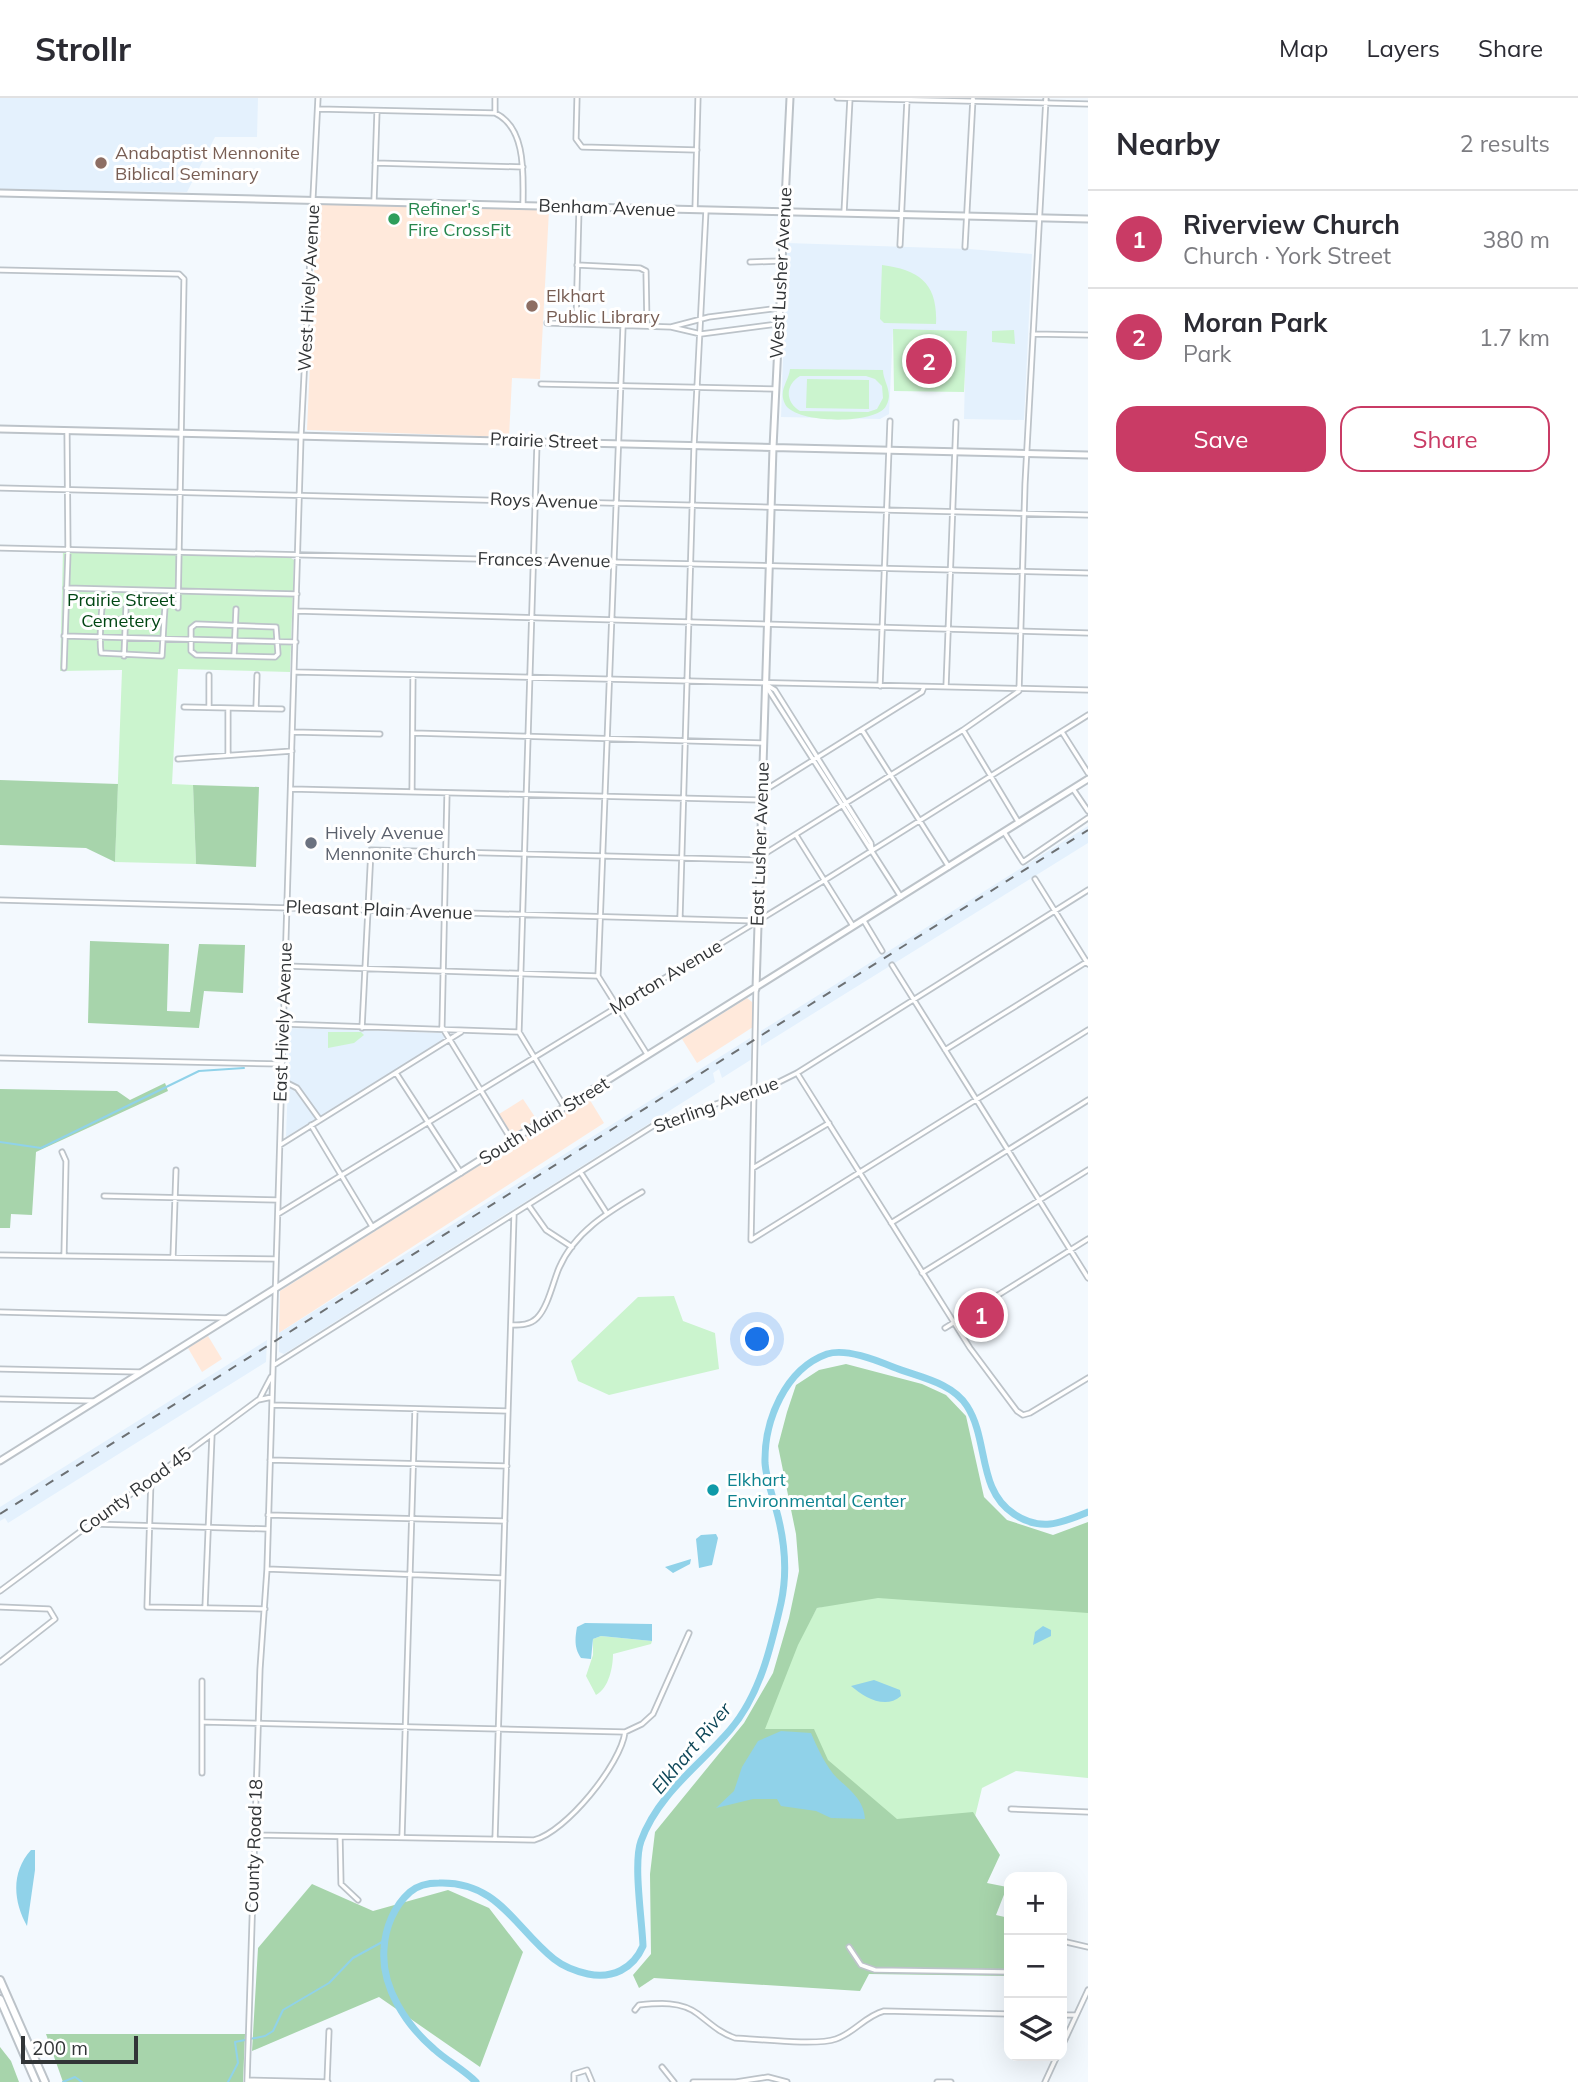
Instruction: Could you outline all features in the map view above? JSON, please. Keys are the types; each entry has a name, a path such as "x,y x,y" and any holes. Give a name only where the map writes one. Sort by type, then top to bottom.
{"highway":[{"path":"0,1980 45,2082"},
{"path":"0,1999 34,2079"}],"main road":[{"name":"West Lusher Avenue","path":"773,448 790,98"},
{"name":"Benham Avenue","path":"0,193 1088,219"},
{"name":"Prairie Street","path":"0,429 1088,455"},
{"name":"East Lusher Avenue","path":"756,989 773,448"},
{"name":"South Main Street","path":"0,1461 1088,779"}],"street":[{"name":"West Hively Avenue","path":"301,436 318,98"},
{"path":"495,98 495,113"},
{"path":"577,98 576,139 582,147 697,150"},
{"path":"695,210 698,98"},
{"path":"837,98 1045,100 1088,104"},
{"path":"844,213 850,98"},
{"path":"900,244 907,99"},
{"path":"965,247 972,99"},
{"path":"362,1028 368,855 374,850 760,859 1017,695 1045,100"},
{"path":"318,109 495,113 511,125 523,167 523,205"},
{"path":"374,201 377,111"},
{"path":"375,163 523,167"},
{"path":"576,324 579,206"},
{"path":"680,917 694,446 706,210"},
{"path":"750,262 782,261"},
{"path":"578,265 640,268 646,271 648,326"},
{"path":"0,270 182,276 185,285 178,608"},
{"path":"671,327 780,308"},
{"path":"547,323 671,327 701,334 779,324"},
{"path":"623,327 598,976 648,1056"},
{"path":"1033,334 1088,335"},
{"path":"541,384 775,389"},
{"path":"880,686 890,421"},
{"path":"946,687 956,422"},
{"path":"64,668 67,431"},
{"name":"East Hively Avenue","path":"265,1609 301,436"},
{"path":"537,441 519,1032 565,1108"},
{"name":"Roys Avenue","path":"0,488 1088,515"},
{"name":"Frances Avenue","path":"0,548 1088,573"},
{"path":"66,588 296,594"},
{"path":"103,606 101,653 124,656 162,656 165,607"},
{"path":"124,656 126,607"},
{"path":"234,656 236,609"},
{"path":"296,611 1088,633"},
{"path":"102,619 164,621"},
{"path":"195,624 235,625 276,626 278,641 275,657 196,655 191,651 191,628 195,624"},
{"path":"64,636 296,642"},
{"path":"295,672 1088,690"},
{"path":"209,675 209,707"},
{"path":"256,708 257,675"},
{"path":"412,791 414,675"},
{"path":"765,684 901,897"},
{"path":"290,789 606,797 761,796 922,692 924,687"},
{"path":"184,707 282,709"},
{"path":"228,755 229,708"},
{"name":"Morton Avenue","path":"278,1214 825,880 1088,715"},
{"path":"862,730 948,867"},
{"path":"963,730 1019,823"},
{"path":"292,732 380,734"},
{"path":"1062,732 1088,773"},
{"path":"413,733 763,743"},
{"path":"178,759 250,751 292,751"},
{"path":"1073,789 1088,811"},
{"path":"447,793 442,971 444,1030 512,1141"},
{"path":"1004,832 1023,862 1088,818"},
{"path":"796,835 854,927"},
{"path":"945,1050 1088,962 1035,879"},
{"name":"Sterling Avenue","path":"273,1366 656,1124 754,1091 797,1073 1088,890"},
{"name":"Pleasant Plain Avenue","path":"0,900 758,921"},
{"path":"864,921 882,951"},
{"path":"892,965 1088,1279"},
{"path":"285,966 598,976"},
{"name":"East Lusher Avenue","path":"756,989 751,1240 860,1173"},
{"path":"283,1024 519,1032"},
{"path":"860,1173 1088,1030"},
{"path":"280,1145 462,1031"},
{"path":"0,1058 282,1064"},
{"path":"397,1073 461,1173"},
{"path":"797,1073 922,1273 1017,1411 1023,1415 1088,1378"},
{"path":"281,1080 297,1088 320,1119"},
{"path":"891,1223 1088,1100"},
{"path":"752,1169 829,1123"},
{"path":"311,1125 373,1228"},
{"path":"62,1152 66,1161 64,1256"},
{"path":"173,1257 176,1170"},
{"path":"922,1273 1088,1170"},
{"path":"581,1173 607,1213"},
{"path":"511,1325 524,1325 539,1317 561,1264 572,1247 607,1213 642,1192"},
{"path":"104,1196 278,1200"},
{"path":"528,1206 546,1230 572,1247"},
{"path":"495,1839 514,1215"},
{"path":"945,1328 1088,1238"},
{"path":"0,1255 276,1259"},
{"path":"0,1312 228,1318"},
{"path":"0,1369 139,1372"},
{"path":"258,1400 273,1374"},
{"name":"County Road 45","path":"0,1591 258,1400 272,1397"},
{"path":"0,1399 96,1401"},
{"path":"272,1405 508,1411"},
{"path":"402,1837 415,1409"},
{"path":"205,1608 212,1435"},
{"path":"270,1460 507,1466"},
{"path":"151,1479 147,1607 265,1609"},
{"path":"268,1515 505,1521"},
{"path":"91,1524 268,1529"},
{"path":"267,1569 503,1578"},
{"path":"0,1607 53,1612 54,1622 0,1662"},
{"name":"County Road 18","path":"247,2081 258,1724 265,1609"},
{"path":"204,1722 625,1732 642,1724 653,1714 689,1633"},
{"path":"202,1681 202,1773"},
{"path":"254,1835 534,1840 559,1829 618,1758 625,1732"},
{"path":"1012,1809 1088,1812"},
{"path":"340,1837 341,1884 358,1900"},
{"path":"1067,1942 1088,1947"},
{"path":"849,1947 861,1965 875,1970 1004,1972"},
{"path":"1067,2035 1088,1990"},
{"path":"635,2010 639,2006 654,2004 685,2006 724,2035 735,2038 830,2041 884,2011 1004,2014"},
{"path":"1067,2015 1076,2015"},
{"path":"247,2081 327,2082 329,2031"},
{"path":"1045,2082 1055,2061"},
{"path":"662,2067 674,2082"},
{"path":"574,2082 574,2074 587,2070 592,2082"},
{"path":"693,2082 736,2082 768,2077 787,2082"},
{"path":"937,2082 951,2082"}],"shaded area":[{"name":"Anabaptist Mennonite Biblical Seminary","path":"0,98 258,98 257,137 215,137 187,192 0,190"},
{"path":"318,205 549,210 540,379 512,378 509,437 307,430 317,208"},
{"path":"787,243 969,249 1032,254 1024,420 964,419 966,331 893,330 889,414 880,419 781,417"},
{"path":"1088,826 1088,843 761,1046 761,1031"},
{"path":"747,998 752,1002 753,1027 697,1063 682,1039"},
{"path":"290,1028 441,1033 445,1036 442,1041 286,1137"},
{"path":"750,1038 752,1059 722,1078 719,1069 713,1073 715,1082 284,1354 279,1352 279,1333"},
{"path":"588,1097 604,1123 279,1333 280,1291"},
{"path":"523,1099 537,1120 512,1135 499,1114"},
{"path":"208,1336 222,1359 202,1372 188,1348"},
{"path":"267,1340 266,1362 8,1523 5,1518 0,1521 0,1507"}],"green space":[{"path":"882,265 907,271 924,281 934,299 936,324 884,323 880,319"},
{"path":"893,329 967,331 964,392 894,391"},
{"path":"1014,330 1015,344 992,342 992,331"},
{"path":"790,369 883,370 889,392 888,401 879,412 867,417 836,420 804,415 792,411 783,399","holes":["800,376 866,376 875,379 882,386 883,398 877,409 868,412 800,411 789,398 789,389"]},
{"path":"807,379 869,380 869,409 806,408"},
{"name":"Prairie Street Cemetery","path":"63,550 288,556 294,560 290,672 178,669 172,784 193,785 196,864 115,862 122,670 60,671"},
{"path":"0,780 118,784 115,862 86,848 0,845"},
{"path":"193,785 259,787 256,867 196,864"},
{"path":"90,941 169,944 167,1011 190,1012 199,944 245,945 243,993 204,991 199,1028 88,1023"},
{"path":"328,1032 361,1032 364,1035 354,1043 328,1048"},
{"path":"165,1083 168,1091 36,1152 32,1215 11,1214 10,1228 0,1228 0,1089 117,1091 130,1100"},
{"path":"674,1296 683,1321 715,1333 719,1369 609,1395 578,1381 571,1361 638,1297"},
{"path":"846,1364 922,1384 946,1395 966,1416 984,1497 1007,1520 1053,1535 1088,1522 1088,1613 878,1598 817,1608 798,1645 765,1729 814,1729 828,1760 897,1819 973,1812 1000,1855 987,1883 1004,1886 1004,1895 996,1915 1004,1917 1004,1976 869,1974 860,1991 654,1978 639,1988 633,1975 651,1954 650,1874 655,1832 744,1723 773,1673 799,1571 796,1534 778,1446 796,1385 819,1370"},
{"path":"882,1593 1088,1609 1088,1778 1016,1771 982,1788 974,1821 886,1836 743,1742 817,1608"},
{"path":"601,1636 652,1641 651,1644 613,1654 607,1682 596,1695 586,1676 593,1655 593,1639"},
{"path":"312,1884 373,1911 448,1890 489,1908 523,1952 480,2067 379,1997 252,2051 258,1948"},
{"path":"46,2034 245,2034 243,2082 63,2082"},
{"path":"0,2047 11,2061 19,2082 0,2082"}],"water":[{"path":"914,362 930,366 930,371 922,367 923,375 911,377 907,374 914,367"},
{"path":"716,1534 718,1538 712,1565 699,1568 696,1539 701,1535"},
{"path":"691,1559 690,1564 673,1573 665,1567"},
{"path":"585,1623 652,1624 652,1641 601,1636 593,1639 591,1659 581,1658 576,1647 577,1627"},
{"path":"1043,1626 1051,1630 1051,1636 1033,1645 1035,1632"},
{"path":"874,1680 900,1690 901,1696 882,1702 868,1698 851,1686"},
{"path":"781,1731 811,1733 829,1768 859,1801 865,1819 831,1818 816,1811 781,1806 777,1799 753,1799 716,1808 734,1791 742,1767 758,1741"},
{"path":"31,1850 35,1850 35,1870 27,1926 19,1907 16,1887 20,1868"}],"waterway":[{"path":"0,1142 41,1148 199,1071 244,1068"},
{"name":"Elkhart River","path":"476,2082 424,2039 397,2004 384,1963 385,1941 391,1918 399,1904 416,1888 435,1883 459,1884 491,1898 540,1947 574,1970 605,1975 621,1970 634,1961 643,1946 638,1863 641,1841 648,1824 668,1795 740,1716 757,1686 773,1636 783,1591 785,1556 765,1463 766,1447 773,1414 780,1398 799,1371 827,1354 843,1353 870,1358 944,1386 961,1398 974,1419 989,1478 1002,1504 1024,1520 1042,1524 1060,1522 1088,1512"},
{"path":"228,2082 238,2063 235,2042 265,2036 273,2031 283,2010 329,1983 353,1958 384,1941"},
{"path":"63,2082 75,2077 82,2082"}],"railway":[{"path":"0,1514 1088,830"}],"place":[{"name":"Anabaptist Mennonite Biblical Seminary","path":"101,163"},
{"name":"Refiner's Fire CrossFit","path":"394,219"},
{"name":"Elkhart Public Library","path":"532,306"},
{"name":"Moran Park","path":"929,361"},
{"name":"Hively Avenue Mennonite Church","path":"311,843"},
{"name":"Riverview Church","path":"981,1315"},
{"name":"Elkhart Environmental Center","path":"713,1490"}]}
